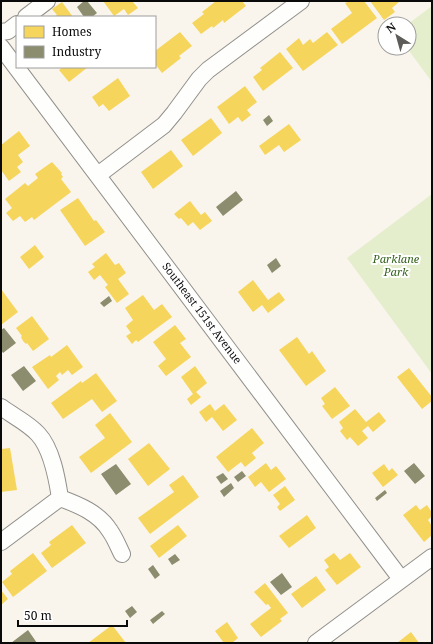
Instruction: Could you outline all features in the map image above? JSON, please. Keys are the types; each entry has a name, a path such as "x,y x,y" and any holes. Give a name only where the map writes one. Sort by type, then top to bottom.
{"street":[{"path":"27,16 47,1"},
{"path":"98,175 164,125 199,79 208,70 301,1"},
{"path":"1,32 8,31 16,25"},
{"name":"Southeast 151st Avenue","path":"1,47 16,67"},
{"name":"Southeast 151st Avenue","path":"17,68 401,579"},
{"path":"1,407 39,435 49,452 57,480 60,498"},
{"path":"1,542 60,498"},
{"path":"60,498 82,507 98,517 110,531 122,554"},
{"path":"321,642 401,579 432,557"}],"green space":[{"path":"432,6 432,82 413,56 417,56 417,17"},
{"name":"Parklane Park","path":"432,194 432,374 347,258"}],"building: Homes":[{"path":"103,1 132,1 138,8 128,15 124,9 114,16"},
{"path":"216,1 242,1 246,6 224,23 223,20 213,28 212,26 201,34 192,23 204,14 202,12"},
{"path":"349,1 364,1 377,18 342,44 331,29 352,13 345,3"},
{"path":"370,1 400,1 392,8 395,12 390,16 381,16"},
{"path":"62,2 72,16 56,16 57,15 52,9"},
{"path":"180,32 192,46 179,56 181,58 162,73 156,65 156,50"},
{"path":"327,32 338,45 303,71 286,49 299,38 303,45 310,39 313,43"},
{"path":"280,52 293,68 263,91 253,77 262,70 260,68"},
{"path":"62,68 87,68 69,82 59,70"},
{"path":"118,78 130,96 109,111 103,104 99,107 92,97"},
{"path":"245,86 257,102 247,110 251,115 242,122 238,117 229,124 217,107"},
{"path":"211,118 222,133 193,156 181,140"},
{"path":"289,124 301,140 284,152 279,145 265,155 259,146"},
{"path":"19,131 30,146 18,155 23,162 17,167 21,172 9,181 1,170 1,145"},
{"path":"171,150 183,166 153,189 141,172"},
{"path":"52,162 62,173 61,174 63,177 61,179 71,192 34,220 32,217 25,222 20,216 13,221 6,213 12,208 5,199 25,183 28,186 38,178 35,174"},
{"path":"78,198 94,221 96,220 105,232 85,246 60,210"},
{"path":"190,201 201,215 205,212 212,221 200,230 193,222 188,226 181,218 179,219 174,214"},
{"path":"35,245 44,257 29,269 20,257"},
{"path":"106,253 115,265 119,263 126,273 118,279 129,294 117,303 105,287 108,285 100,275 94,280 88,272 95,267 92,264"},
{"path":"253,280 268,300 279,292 285,300 268,313 262,305 253,312 238,292"},
{"path":"1,289 18,312 1,325"},
{"path":"143,295 154,310 162,304 172,317 138,342 136,340 132,344 126,336 131,333 126,326 133,320 125,308"},
{"path":"32,316 49,339 33,351 27,343 26,344 23,341 22,336 16,328"},
{"path":"175,325 186,339 180,343 191,357 166,376 158,366 166,359 153,342"},
{"path":"297,337 309,354 312,351 326,371 306,386 279,350"},
{"path":"67,345 83,367 72,375 68,370 62,375 60,372 56,376 59,380 48,389 32,367 50,355 51,357"},
{"path":"195,366 207,383 196,392 201,397 191,405 187,399 193,394 181,377"},
{"path":"409,368 432,397 432,401 422,409 397,377"},
{"path":"96,373 117,401 102,412 92,399 63,419 51,403 81,381 82,383"},
{"path":"335,387 350,406 332,419 322,406 325,404 321,398"},
{"path":"210,404 215,411 224,404 237,420 223,431 212,417 206,422 199,412"},
{"path":"355,409 366,422 379,412 386,421 373,432 368,426 362,431 368,438 358,446 350,437 347,440 340,431 343,428 339,422"},
{"path":"110,413 132,442 91,473 79,457 105,438 95,425"},
{"path":"252,428 264,443 252,453 256,458 245,467 241,462 228,472 216,457"},
{"path":"149,443 170,469 148,486 128,459"},
{"path":"10,448 17,490 1,492 1,449"},
{"path":"266,463 271,470 276,466 286,479 269,492 261,482 255,487 248,477"},
{"path":"384,464 389,471 392,468 398,475 383,487 372,473"},
{"path":"183,475 199,497 150,534 138,518 174,492 169,485"},
{"path":"285,486 295,500 280,511 277,507 280,504 273,495"},
{"path":"416,505 420,510 427,505 431,511 432,510 432,516 428,520 432,526 432,535 424,542 403,515"},
{"path":"307,515 316,528 289,548 279,536"},
{"path":"72,525 86,543 52,568 41,553 51,545 49,542"},
{"path":"178,525 187,536 159,558 150,546"},
{"path":"33,553 47,571 13,597 2,582 12,574 10,571"},
{"path":"334,553 340,560 350,553 361,567 337,585 325,570 329,567 324,560"},
{"path":"316,576 326,590 302,608 291,594"},
{"path":"265,583 288,613 280,619 282,621 261,637 250,624 271,608 268,604 266,605 254,592"},
{"path":"1,590 8,599 1,605"},
{"path":"227,622 238,638 232,643 224,643 215,631"},
{"path":"112,625 126,643 88,643"},
{"path":"411,632 419,643 397,643"}],"building: Industry":[{"path":"84,1 87,1 97,13 93,16 83,16 77,7"},
{"path":"269,115 273,121 267,126 263,120"},
{"path":"236,191 243,200 223,216 216,207"},
{"path":"276,258 281,266 272,273 267,265"},
{"path":"109,296 112,301 104,307 100,303"},
{"path":"4,328 16,343 3,353 1,350 1,330"},
{"path":"24,366 36,381 23,391 11,375"},
{"path":"414,463 425,476 415,484 404,471"},
{"path":"116,464 131,484 116,495 101,474"},
{"path":"242,471 246,476 238,482 234,477"},
{"path":"223,473 228,479 221,484 216,477"},
{"path":"231,483 234,488 224,497 220,491"},
{"path":"385,490 387,493 377,501 375,498"},
{"path":"175,554 180,560 172,565 168,559"},
{"path":"153,565 160,575 155,579 148,569"},
{"path":"282,573 292,587 281,595 270,582"},
{"path":"132,606 137,612 130,618 125,611"},
{"path":"162,611 165,614 153,624 150,620"},
{"path":"28,630 37,643 11,643"}]}
